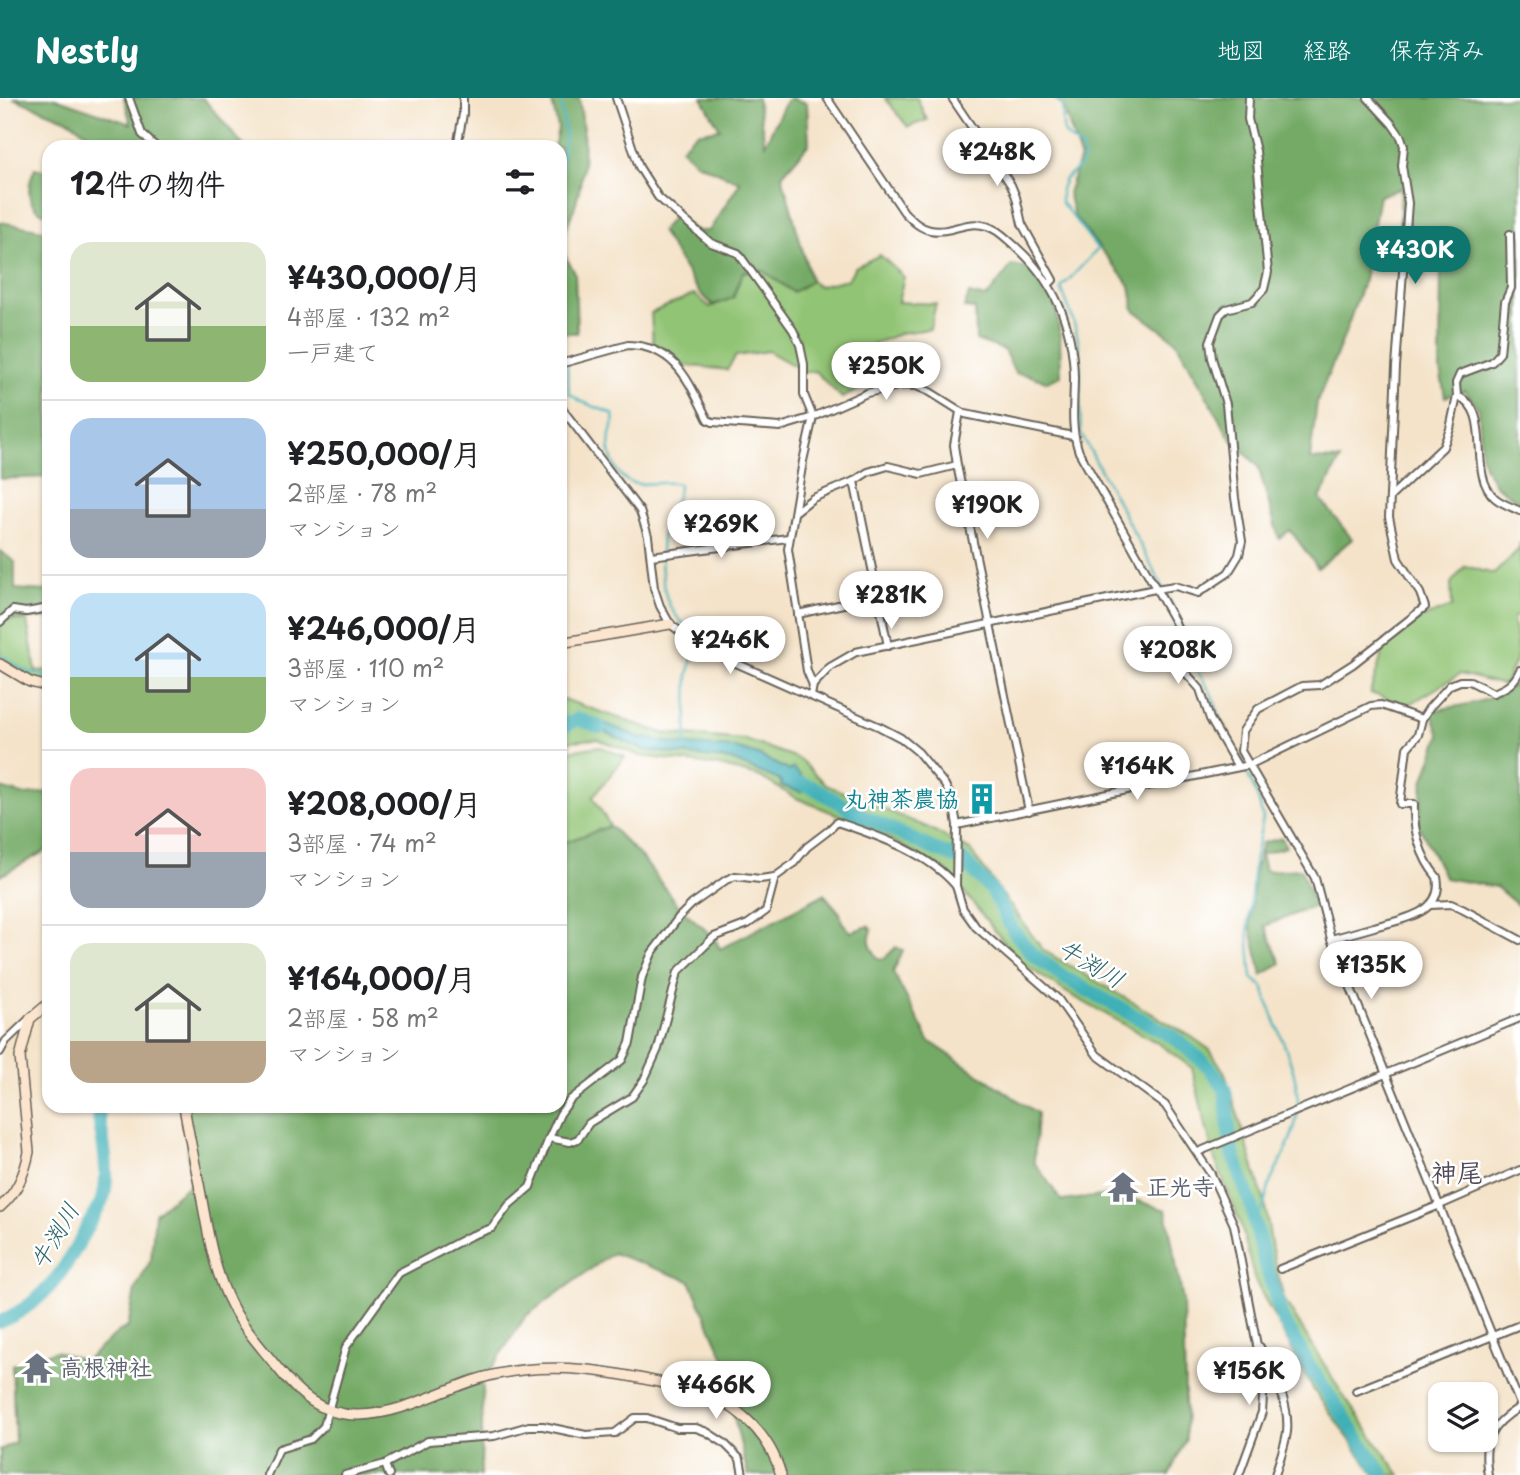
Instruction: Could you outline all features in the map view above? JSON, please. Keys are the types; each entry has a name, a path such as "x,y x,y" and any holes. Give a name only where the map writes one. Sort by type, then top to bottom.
{"street":[{"path":"129,98 142,134 148,140"},
{"path":"458,140 463,98"},
{"path":"616,98 639,167 658,197 711,243 738,253 793,330 800,345 804,364 804,395 813,417 788,549 807,671 813,685"},
{"path":"827,98 904,212 913,221 929,230 979,223 998,231 1026,256 1049,284 1064,315 1072,353 1073,436 1088,471 1179,631 1179,665 1200,689 1210,719 1238,766"},
{"path":"952,98 1011,185 1022,224 1053,280 1049,284"},
{"path":"811,696 813,685 844,657 1154,589 1175,586 1198,593 1228,573 1239,555 1242,541 1226,404 1210,342 1220,316 1226,309 1252,302 1264,289 1268,272 1256,151 1248,119 1249,98"},
{"path":"1368,98 1401,136 1404,146 1402,166 1408,203 1396,366 1389,517 1398,559 1426,607 1353,664 1321,685 1302,686 1258,709 1243,731 1241,751 1315,878 1331,939 1494,1335 1520,1406 1491,1433 1485,1456 1488,1475"},
{"path":"1390,498 1443,447 1458,396 1456,383 1460,374 1492,362 1500,353 1505,302 1511,288 1510,234"},
{"path":"567,362 605,350 636,345 664,354 681,368 708,420 713,422 780,428 813,417 867,393 902,385 916,386 930,392 960,412 1073,436"},
{"path":"1458,396 1472,405 1478,420 1479,458 1489,488 1494,497 1520,510"},
{"path":"960,412 954,445 957,465 1030,811"},
{"path":"567,415 645,522 654,588 670,624 702,648 901,738 918,752 945,785 953,802 957,825 956,886 963,909 976,927 1058,999 1097,1055 1165,1105 1198,1152 1233,1219 1264,1382 1262,1412 1239,1475"},
{"path":"795,512 813,498 854,481 868,472 888,466 921,474 957,465"},
{"path":"854,481 888,646"},
{"path":"651,556 788,538"},
{"path":"798,614 879,596"},
{"path":"0,622 13,610 26,612 42,609"},
{"path":"567,642 670,624"},
{"path":"0,664 30,682 42,686"},
{"path":"1331,939 1412,917 1430,905 1436,895 1437,877 1425,862 1413,826 1414,804 1400,804 1407,748 1418,735 1422,719 1450,685 1470,681 1493,692 1505,689 1515,681 1520,670"},
{"path":"957,825 1249,765 1371,706 1381,705 1422,719"},
{"path":"567,1104 622,1060 630,1043 642,977 652,953 692,904 726,880 735,876 761,879 775,877 793,864 807,847 837,822 924,859 940,869 956,886"},
{"path":"549,1138 570,1142 578,1139 589,1123 632,1097 644,1080 658,1049 678,972 714,937 748,924 766,911 775,877"},
{"path":"1430,905 1451,904 1520,940"},
{"path":"0,1052 6,1041 42,1009"},
{"path":"1198,1152 1520,1018"},
{"path":"0,1207 19,1186 29,1152 20,1057 30,1019"},
{"path":"185,1113 212,1251 222,1285 239,1320 291,1384 308,1399 329,1411 355,1416 375,1414 396,1410 477,1379 530,1369 582,1368 702,1392 722,1401 734,1408 765,1440 781,1475"},
{"path":"267,1475 279,1449 311,1439 324,1426 346,1347 399,1273 470,1236 492,1228 509,1205 530,1188 560,1113"},
{"path":"1280,1269 1520,1170"},
{"path":"1356,1391 1520,1325"},
{"path":"1256,1338 1278,1385 1286,1411 1287,1432 1275,1475"},
{"path":"345,1475 385,1464 428,1441 495,1436 529,1426 543,1426 586,1436 615,1433 635,1418 647,1418 677,1428 696,1428 707,1432 724,1443 740,1459 744,1475"},
{"path":"385,1464 389,1475"}],"green space":[{"path":"13,98 55,98 131,124 124,98 203,98 239,140 95,140 70,121"},
{"path":"551,98 579,98 584,155 575,207 567,226 567,140 555,140 558,128"},
{"path":"702,98 757,98 765,144 786,101 790,98 807,103 809,144 782,175 811,281 793,292 762,270 743,272 733,298 713,305 699,292 661,231 673,217 698,231 709,231 740,182 696,163 681,148 696,133 720,129"},
{"path":"885,98 917,98 927,120 908,127"},
{"path":"1055,98 1520,98 1520,502 1495,485 1484,466 1479,409 1465,391 1445,397 1440,370 1441,262 1398,255 1401,188 1379,196 1364,280 1317,402 1310,459 1340,460 1320,498 1352,539 1318,568 1290,530 1279,539 1258,466 1230,438 1176,341 1134,310 1130,286 1074,216 1068,193 1080,157 1064,109"},
{"path":"35,168 42,170 42,212 32,203 30,183"},
{"path":"0,222 42,230 42,477 0,479"},
{"path":"880,255 904,277 898,302 936,304 930,329 901,333 873,344 880,379 842,398 815,371 801,373 796,367 768,351 736,356 727,370 684,365 669,351 653,345 651,313 694,294 710,307 733,298 742,272 762,270 793,292 811,281 818,286 848,279 855,267"},
{"path":"567,259 575,273 577,333 567,333"},
{"path":"1012,265 1033,269 1055,304 1060,334 1061,376 1047,382 1015,373 1004,350 976,340 975,309 964,308 969,294 986,298"},
{"path":"1520,542 1520,616 1513,617 1518,655 1504,685 1460,674 1407,706 1370,693 1384,648 1421,618 1452,607 1451,583 1465,566 1494,574 1519,549"},
{"path":"0,551 15,562 15,589 42,591 42,618 8,619 0,613"},
{"path":"0,613 8,619 27,621 36,671 42,671 42,682 31,679 0,659"},
{"path":"1520,679 1520,907 1496,887 1445,878 1419,826 1423,782 1440,735 1431,711 1491,698"},
{"path":"567,700 663,733 746,740 800,759 826,785 929,828 970,850 1043,950 1210,1050 1225,1073 1265,1204 1284,1299 1343,1395 1400,1475 1375,1475 1313,1389 1255,1281 1240,1222 1213,1155 1192,1068 1158,1043 1069,994 1020,962 947,871 861,824 796,798 758,776 719,766 641,756 597,739 567,744"},
{"path":"599,746 625,757 593,797 610,826 567,841 567,754 570,751"},
{"path":"0,788 26,795 42,793 42,853 0,876"},
{"path":"610,826 643,859 679,907 714,937 720,949 824,894 851,932 868,926 872,930 870,945 878,958 884,959 896,947 903,951 893,972 929,1041 1037,1113 1034,1162 1062,1201 1117,1194 1166,1210 1183,1301 1186,1439 1169,1475 748,1475 733,1413 725,1360 690,1281 613,1253 526,1316 483,1381 481,1475 0,1475 0,1450 15,1442 12,1365 56,1351 85,1361 118,1332 128,1327 135,1289 151,1260 155,1213 190,1184 185,1113 567,1113 567,841"},
{"path":"1282,838 1286,847 1261,854 1265,871 1301,869 1315,906 1265,926 1281,963 1262,975 1250,925 1254,874 1262,843"}],"water":[{"path":"578,719 599,721 639,737 676,744 735,748 758,755 790,771 793,768 812,787 802,792 781,786 781,781 731,760 643,750"}],"waterway":[{"path":"561,98 564,140"},
{"path":"1055,98 1062,106 1065,135 1082,149 1084,158 1080,166 1065,179 1061,189 1061,202 1098,249 1061,288 1078,339 1081,433 1180,620 1191,661 1210,691 1232,746 1257,795 1263,818 1254,862 1248,933 1252,978 1263,987 1287,1051 1298,1101 1295,1125 1289,1141 1263,1207 1253,1218"},
{"path":"567,366 569,393 580,401 613,414 610,452 620,474 632,483 679,484 663,529 661,565 664,589 671,608 698,636 688,675 686,746"},
{"path":"0,654 24,670 42,675"},
{"path":"567,717 578,719"},
{"name":"牛渕川","path":"567,725 578,719 600,727"},
{"name":"牛渕川","path":"795,782 812,787 855,812 963,860 993,892 1013,930 1032,954 1065,978 1175,1038 1209,1067 1225,1089 1231,1148 1250,1202 1282,1318 1308,1364 1383,1475"},
{"name":"牛渕川","path":"0,1322 30,1305 52,1284 70,1259 102,1201 106,1164 98,1113"}],"place":[{"name":"丸神茶農協","path":"982,799"},
{"name":"正光寺","path":"1123,1187"},
{"name":"高根神社","path":"37,1368"}],"district":[{"name":"神尾","path":"1457,1173"}]}
